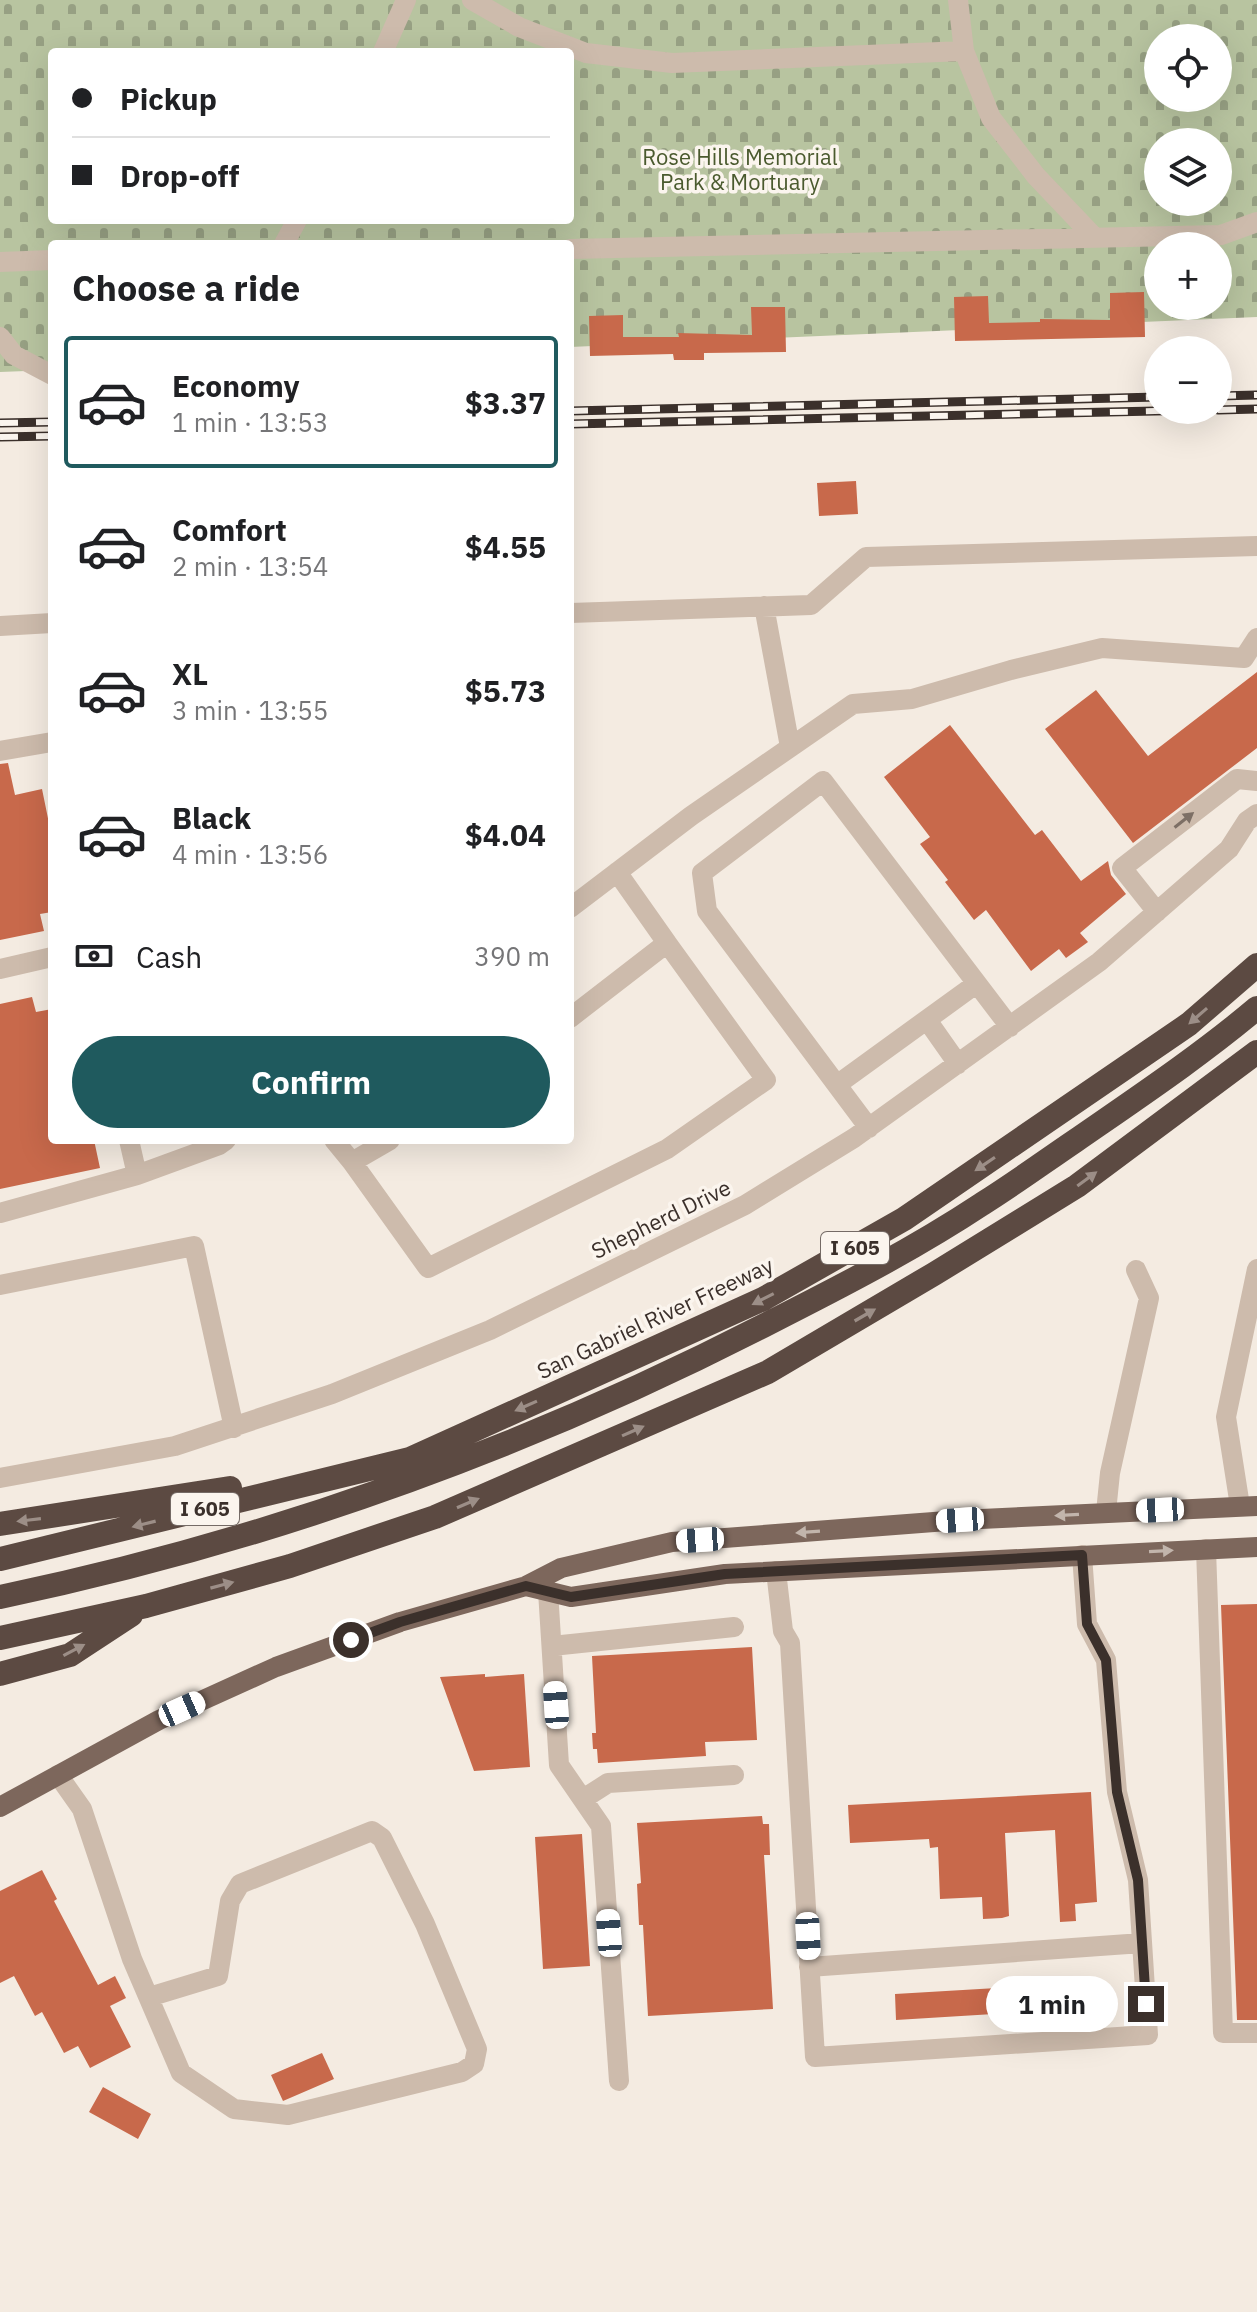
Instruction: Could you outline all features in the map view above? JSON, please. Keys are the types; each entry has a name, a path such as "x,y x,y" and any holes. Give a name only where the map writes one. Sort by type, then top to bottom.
{"highway":[{"name":"San Gabriel River Freeway","path":"0,1559 410,1459 763,1299 904,1219 1189,1024 1257,965"},
{"path":"0,1597 94,1578 300,1519 522,1438 666,1376 823,1296 980,1206 1129,1104 1257,1008"},
{"path":"0,1612 56,1601 297,1534 457,1478 614,1413 784,1330 933,1246 1094,1144 1257,1022"},
{"name":"I 605","path":"0,1638 146,1606 290,1566 435,1517 768,1372 1077,1186 1257,1052"},
{"path":"0,1524 410,1459"},
{"path":"0,1674 70,1655 146,1606"}],"main road":[{"path":"0,1807 159,1720 276,1667 400,1622 526,1586 561,1568 672,1542 960,1520 1248,1506"},
{"path":"526,1586 571,1597 725,1574 1257,1547"}],"street":[{"path":"385,48 406,0"},
{"path":"472,0 519,27 573,48"},
{"path":"958,0 964,51 991,118 1036,176 1095,238"},
{"path":"574,48 586,53 672,63 964,51"},
{"path":"574,249 1221,235 1257,222"},
{"path":"0,262 48,260"},
{"path":"0,337 14,355 48,373"},
{"path":"574,613 811,605 866,557 1257,546"},
{"path":"764,606 790,747"},
{"path":"0,626 48,623"},
{"path":"574,905 853,704 912,699 1102,648 1244,658 1257,638"},
{"path":"0,751 48,743"},
{"path":"1157,912 1122,868 1237,779 1257,781"},
{"path":"869,1128 707,911 702,873 823,781 1010,1027"},
{"name":"Shepherd Drive","path":"0,1478 175,1446 332,1394 490,1330 745,1205 869,1128 1099,962 1229,849 1252,818"},
{"path":"337,1144 428,1268 667,1149 766,1080 617,872"},
{"path":"574,1015 667,943"},
{"path":"0,969 48,958"},
{"path":"838,1084 976,984"},
{"path":"927,1020 958,1064"},
{"path":"130,1144 137,1175"},
{"path":"0,1213 137,1175 220,1144"},
{"path":"352,1162 383,1144"},
{"path":"0,1285 194,1246 234,1428"},
{"path":"1106,1512 1110,1473 1149,1298 1136,1270"},
{"path":"1248,1506 1226,1417 1256,1276"},
{"path":"1206,1549 1223,2033 1257,2033"},
{"path":"776,1571 783,1631 790,1643 792,1657 815,2057 1148,2035 1138,1880 1117,1792 1106,1660 1087,1624 1082,1555"},
{"path":"548,1591 559,1765 601,1826 619,2081"},
{"path":"552,1646 734,1627"},
{"path":"58,1775 82,1809 132,1959 181,2073 234,2109 288,2115 462,2072 474,2064 477,2049 425,1924 382,1838 372,1831 240,1884 230,1901 218,1976 149,1997"},
{"path":"583,1799 608,1783 734,1775"},
{"path":"809,1967 1142,1943"}],"green space":[{"name":"Rose Hills Memorial Park & Mortuary","path":"0,0 1257,0 1257,317 1232,318 1232,232 1144,232 1144,320 1188,320 574,347 574,240 48,240 48,370 0,372"}],"building":[{"path":"1144,292 1144,337 955,341 954,297 988,296 989,323 1040,322 1040,319 1110,320 1110,293"},
{"path":"751,307 785,307 786,352 704,353 704,360 674,360 673,354 590,356 589,316 623,315 623,337 679,337 678,333 752,335"},
{"path":"856,481 858,514 819,516 817,483"},
{"path":"1257,672 1257,748 1133,843 1045,729 1096,690 1148,756"},
{"path":"950,725 1035,835 1042,830 1081,881 1108,861 1111,875 1126,894 1080,933 1088,942 1066,958 1059,949 1031,971 986,910 974,920 920,844 930,837 884,777"},
{"path":"8,763 15,795 42,789 48,818 48,913 40,914 44,931 0,940 0,764"},
{"path":"32,997 36,1012 48,1010 48,1144 95,1144 100,1168 0,1189 0,1004"},
{"path":"1257,1604 1257,2020 1237,2020 1221,1605"},
{"path":"752,1647 757,1740 705,1742 706,1756 598,1763 592,1733 596,1733 592,1656"},
{"path":"485,1674 485,1677 524,1674 530,1767 474,1771 440,1677"},
{"path":"1091,1792 1097,1902 1075,1904 1076,1921 1060,1922 1055,1830 1005,1833 1009,1916 1002,1918 983,1919 982,1897 940,1899 938,1847 930,1848 929,1839 850,1843 848,1805"},
{"path":"762,1816 763,1824 769,1824 770,1855 764,1855 773,2009 648,2016 643,1925 639,1925 637,1884 641,1883 637,1823"},
{"path":"582,1834 590,1966 543,1969 535,1837"},
{"path":"42,1870 57,1899 54,1901 98,1985 115,1976 126,1998 110,2006 131,2047 90,2068 78,2046 64,2053 42,2012 35,2016 14,1976 0,1983 0,1891"},
{"path":"1101,1982 1102,2001 1024,2006 1024,2012 896,2020 895,1994"},
{"path":"322,2053 334,2079 283,2101 271,2075"},
{"path":"103,2087 151,2114 138,2139 89,2112"}],"railway":[{"path":"1232,396 1257,395"},
{"path":"574,411 1144,397"},
{"path":"1232,410 1257,409"},
{"path":"574,424 1144,411"},
{"path":"0,423 48,422"},
{"path":"0,437 48,436"}],"route":[{"path":"351,1640 400,1622 526,1586 571,1597 725,1574 1082,1555 1087,1624 1106,1660 1117,1792 1138,1880 1146,2004"}]}
